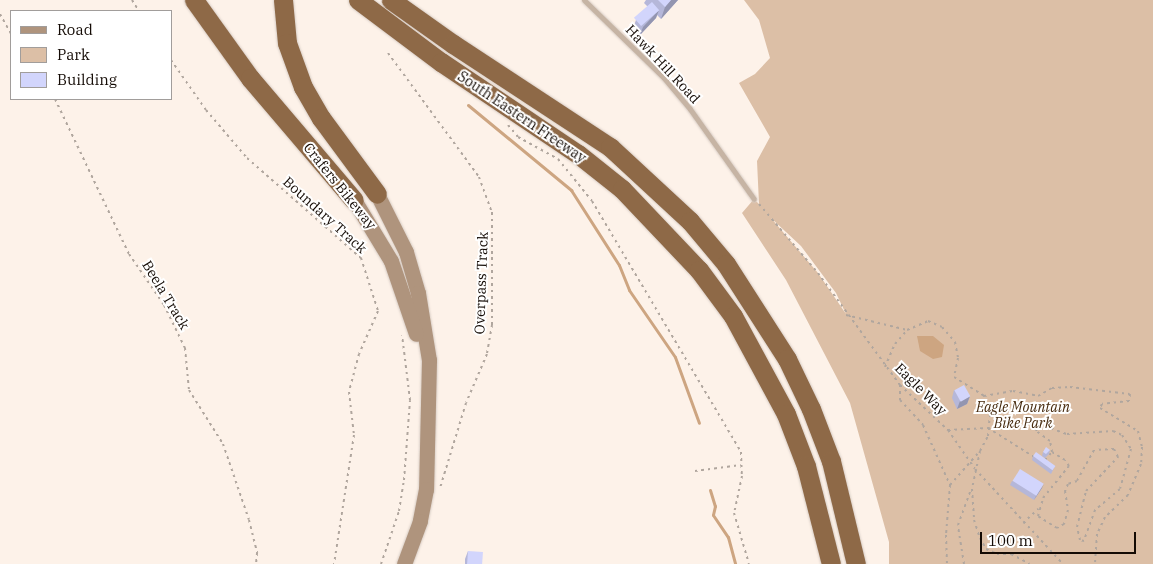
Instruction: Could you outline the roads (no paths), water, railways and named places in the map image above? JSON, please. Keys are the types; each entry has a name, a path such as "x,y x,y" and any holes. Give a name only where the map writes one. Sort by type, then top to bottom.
{"highway":[{"path":"194,0 250,78 354,200"},
{"path":"284,0 287,43 310,100 378,194"},
{"name":"South Eastern Freeway","path":"358,0 441,62 578,154 622,188 699,270 733,316 786,414 806,466 831,564"},
{"name":"South Eastern Freeway","path":"392,0 453,44 610,147 651,182 714,250 759,311 811,409 831,461 856,564"}],"main road":[{"path":"378,194 406,252 418,293 429,360 426,489 420,521 404,564"},
{"path":"354,200 378,236 399,278 413,324 424,390 417,503 398,564"}],"lane":[{"name":"Hawk Hill Road","path":"584,0 669,84 754,198"}],"waterway":[{"path":"468,105 571,190 619,265 629,290 675,357 699,423"},
{"path":"710,490 715,506 713,515 728,537 735,564"}],"park label":[{"name":"Eagle Mountain Bike Park","path":"1023,416"}]}
